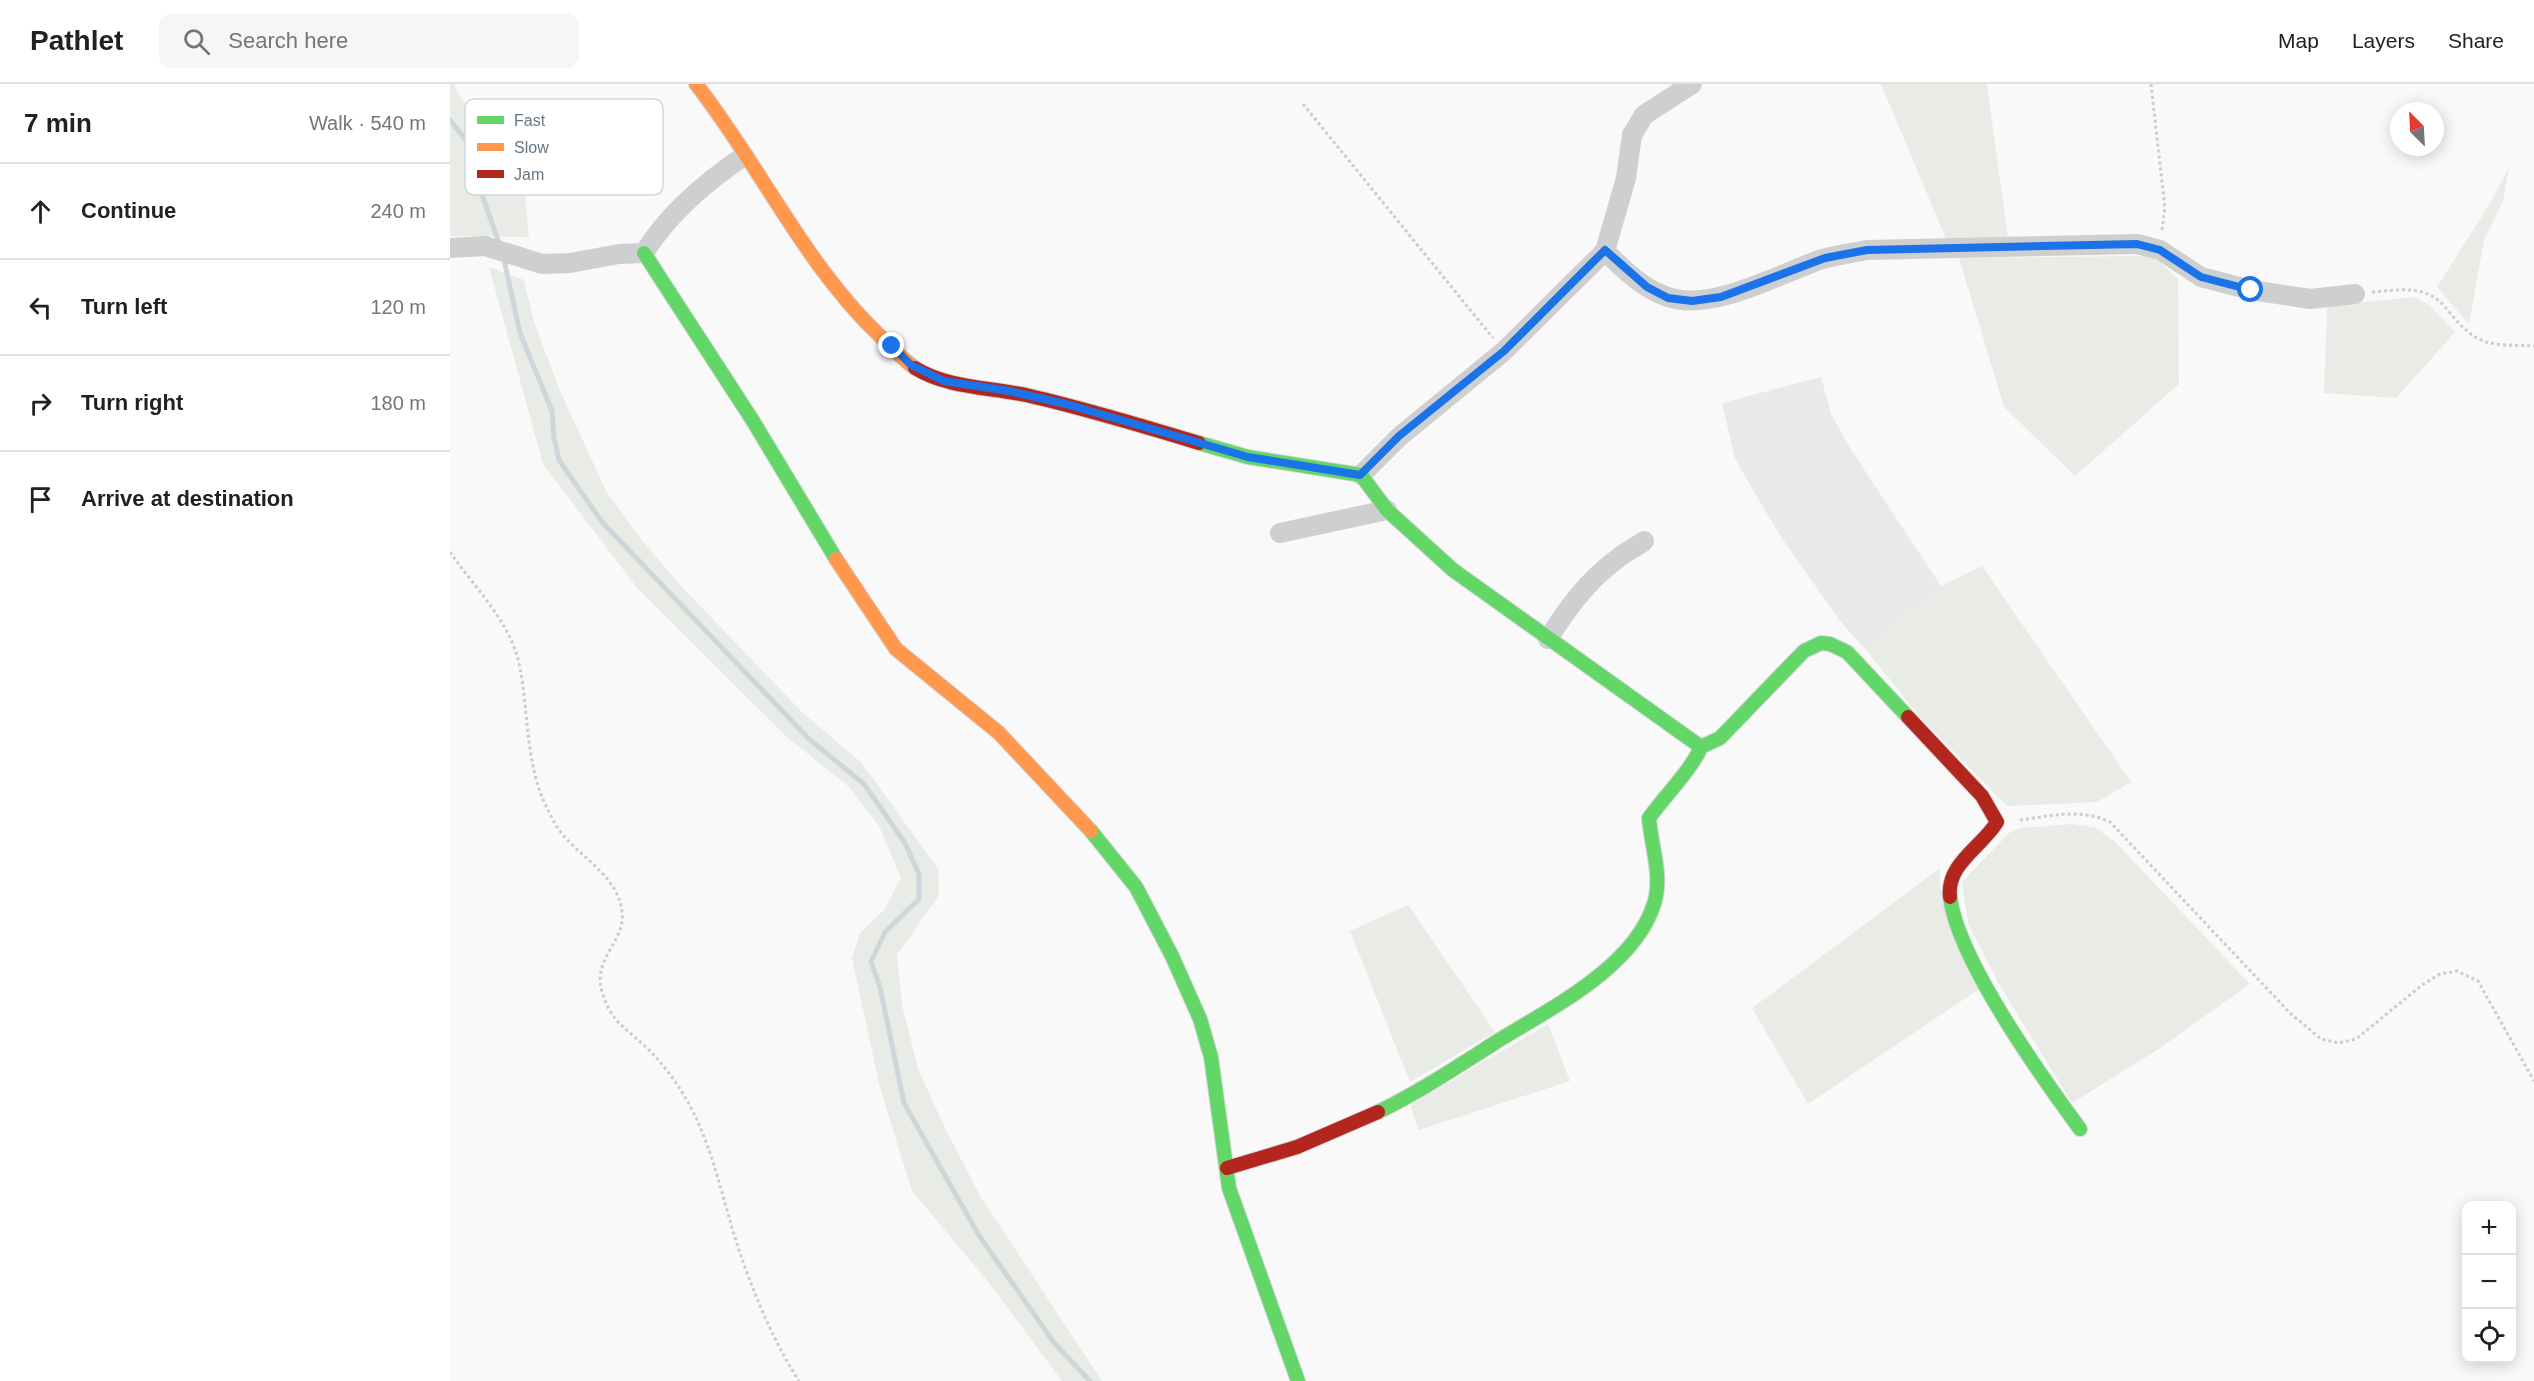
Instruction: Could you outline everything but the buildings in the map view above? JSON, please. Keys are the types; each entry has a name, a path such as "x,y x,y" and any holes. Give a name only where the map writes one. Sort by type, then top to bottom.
{"street":[{"path":"696,84 718,112 782,216 834,288 861,318 911,365 927,375 944,381 1009,391 1066,404 1248,457 1360,475 1387,510 1453,570 1701,747"},
{"path":"1360,475 1399,436 1504,351 1605,250 1626,178 1632,135 1644,115 1692,84"},
{"path":"644,253 655,235 703,187 744,156"},
{"path":"1605,250 1647,287 1668,298 1692,301 1721,297 1825,258 1867,250 2137,244 2160,250 2201,277 2251,290 2310,299 2355,294"},
{"path":"450,248 485,246 542,264 570,263 619,254 644,253"},
{"path":"644,253 753,421 850,581 896,649 999,733 1100,842 1136,886 1172,956 1200,1019 1210,1057 1229,1188 1272,1314 1298,1381"},
{"path":"1280,533 1387,510"},
{"path":"1548,639 1566,611 1587,585 1618,558 1644,541"},
{"path":"1227,1168 1259,1159 1326,1134 1408,1097 1524,1025 1601,972 1621,954 1650,915 1658,889 1649,818 1671,787 1696,759 1701,747 1720,738 1804,651 1817,643 1832,642 1847,652 1982,796 1997,822 1991,834 1952,875 1948,888 1951,901 1964,940 1989,990 2080,1129"}],"path":[{"path":"2151,84 2165,208 2160,250"},
{"path":"1303,104 1504,351"},
{"path":"2355,294 2414,290 2427,292 2441,302 2461,326 2476,338 2493,343 2534,346"},
{"path":"450,552 499,617 515,651 519,662 536,771 545,803 562,834 612,884 619,900 623,913 621,924 600,968 602,992 609,1010 619,1026 650,1051 689,1103 721,1184 751,1281 786,1361 799,1381"},
{"path":"1997,822 2070,814 2096,816 2110,822 2290,1013 2321,1040 2339,1043 2356,1039 2422,985 2440,974 2457,971 2478,981 2534,1081"}],"shaded area":[{"path":"450,84 454,84 465,103 465,195 525,195 529,237 450,236"},
{"path":"1881,84 1987,84 2008,239 1947,241"},
{"path":"2509,167 2503,201 2484,240 2469,324 2437,287 2491,202"},
{"path":"2146,256 2159,261 2178,279 2179,384 2075,476 2004,407 1959,258"},
{"path":"489,267 524,280 534,322 560,391 606,491 640,538 681,586 803,713 862,763 938,869 939,895 897,955 902,1005 918,1069 980,1196 1102,1381 1062,1381 986,1279 912,1191 880,1088 852,958 860,933 884,910 901,878 879,826 849,787 788,738 638,589 543,464"},
{"path":"2415,297 2429,305 2455,332 2396,398 2324,393 2327,306"},
{"path":"1821,377 1831,414 1850,448 1941,586 1866,650 1840,621 1779,534 1735,459 1722,403"},
{"path":"1982,566 2131,782 2097,802 2007,806 1920,717 1866,650 1941,586"},
{"path":"2073,824 2096,828 2115,842 2250,984 2160,1048 2072,1103 2000,986 1968,923 1962,882 2009,833 2021,828"},
{"path":"1940,868 1940,888 1979,989 1808,1104 1752,1008"},
{"path":"1408,905 1495,1032 1410,1082 1350,931"},
{"path":"1548,1024 1570,1081 1419,1130 1410,1105"}],"waterway":[{"path":"450,120 465,139"},
{"path":"482,195 500,246"},
{"path":"503,255 520,333 552,411 554,438 559,460 602,522 810,740 864,784 905,843 919,874 919,899 885,932 871,962 880,987 904,1103 978,1234 1055,1344 1090,1381"}],"traffic: fast":[{"path":"644,253 753,421 836,559"},
{"path":"1199,443 1248,457 1361,475 1387,510 1453,570 1701,747"},
{"path":"1378,1112 1438,1079 1564,1001 1609,967 1628,948 1644,927 1656,893 1657,872 1649,818 1685,774 1701,747 1720,738 1804,651 1821,643 1830,644 1847,652 1908,717"},
{"path":"1091,831 1136,887 1172,956 1200,1019 1211,1057 1229,1188 1298,1381"},
{"path":"1950,897 1956,923 1984,984 2024,1049 2080,1129"}],"traffic: slow":[{"path":"696,84 829,278 854,309 915,368"},
{"path":"836,559 896,649 999,733 1091,831"}],"traffic: jam":[{"path":"915,368 928,375 957,384 1051,401 1199,443"},
{"path":"1908,717 1982,796 1997,822 1959,865 1950,885 1950,897"},
{"path":"1227,1168 1297,1147 1378,1112"}],"route":[{"path":"892,346 911,365 927,375 944,381 1009,391 1066,404 1248,457 1360,475 1399,436 1504,351 1605,250 1619,265 1647,287 1668,298 1692,301 1721,297 1825,258 1867,250 1906,248 1957,249 2137,244 2160,250 2188,271 2201,277 2251,290"}]}
